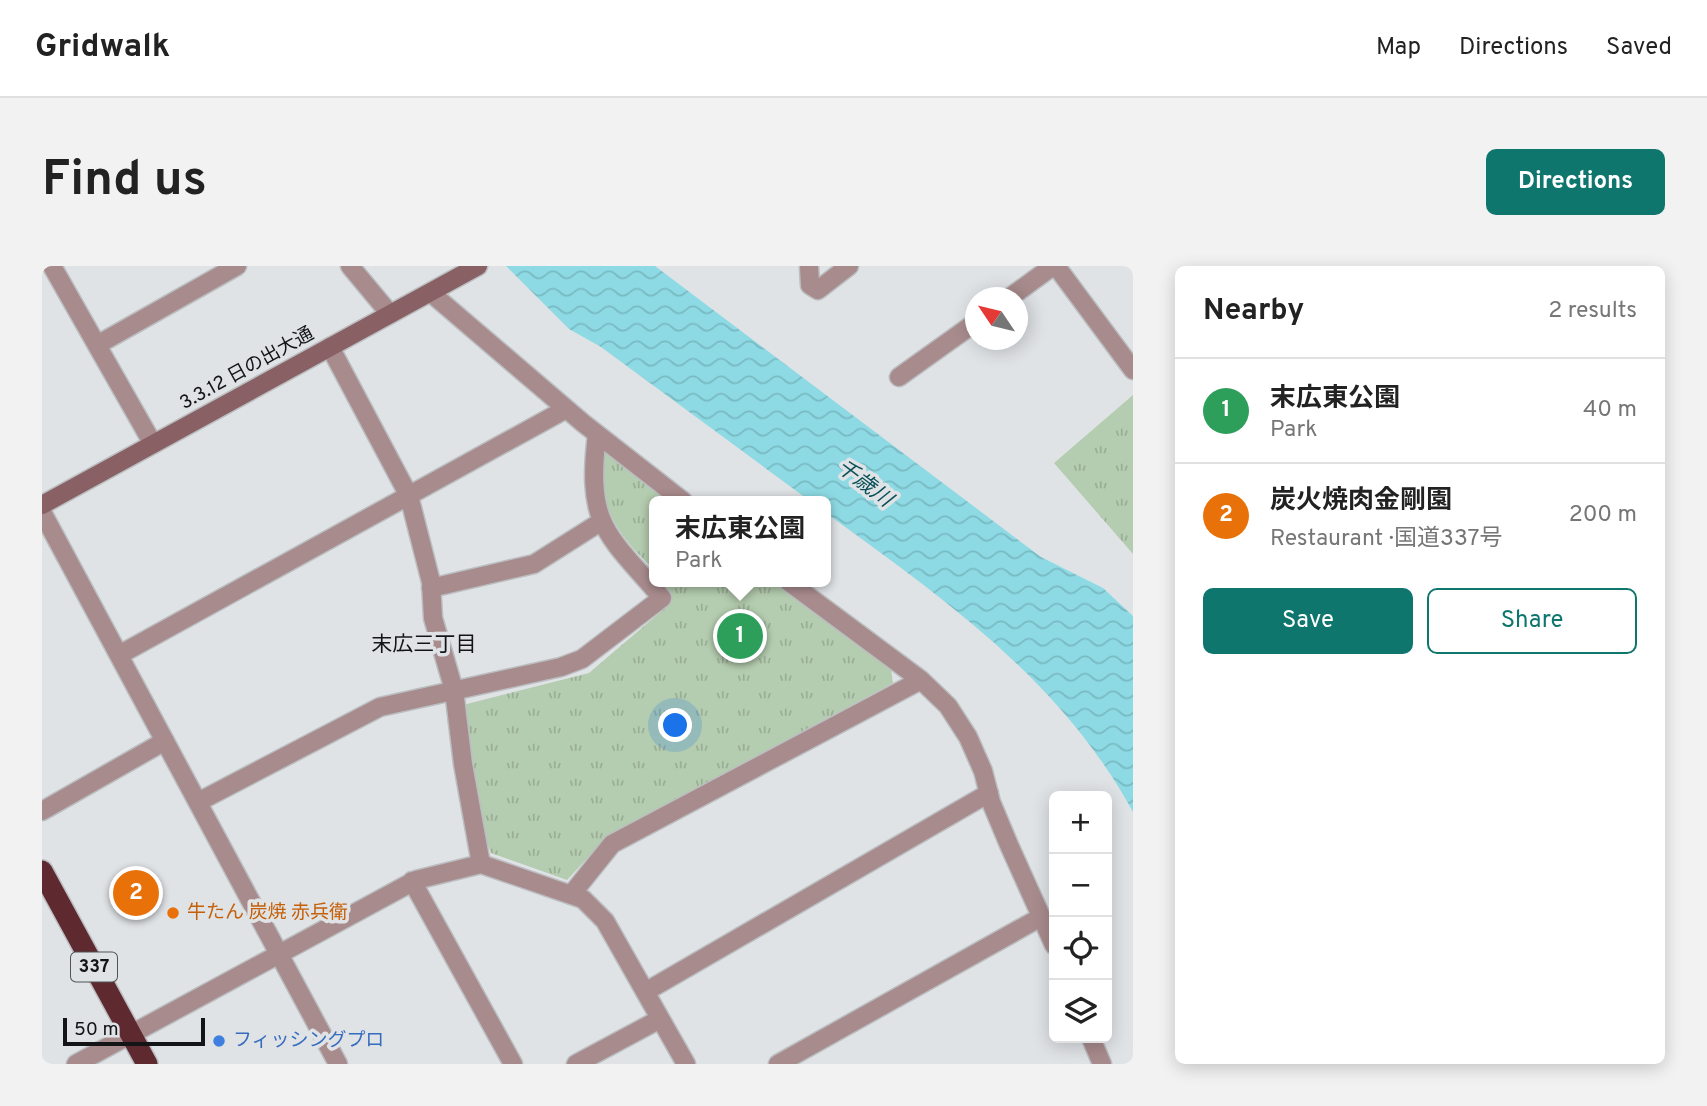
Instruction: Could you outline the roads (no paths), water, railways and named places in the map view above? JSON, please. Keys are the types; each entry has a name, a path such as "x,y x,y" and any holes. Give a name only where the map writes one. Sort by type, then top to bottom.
{"highway":[{"name":"337","path":"42,870 147,1064"}],"street":[{"path":"42,269 50,266 153,444"},
{"path":"97,345 237,266"},
{"path":"350,266 390,314"},
{"path":"809,266 810,285 818,290 849,266"},
{"path":"1024,287 1054,266 1133,370"},
{"name":"3.3.12 日の出大通","path":"42,505 475,268"},
{"path":"431,293 566,409 677,496"},
{"path":"899,377 965,329"},
{"path":"330,347 409,496 431,588 433,618 454,690 463,764 481,864"},
{"path":"119,655 566,409"},
{"path":"597,434 593,472 595,502 601,521 605,531 649,583"},
{"path":"42,512 338,1064"},
{"path":"431,588 534,564 601,521"},
{"path":"198,802 380,707 561,667 582,659 662,598 653,587"},
{"path":"796,587 920,680 947,706 968,737 1049,935"},
{"path":"570,895 612,844 920,680"},
{"path":"42,811 165,741"},
{"path":"645,992 989,793"},
{"path":"76,1064 412,881 481,864 583,899 605,921 686,1064"},
{"path":"412,881 513,1064"},
{"path":"778,1064 1041,918"},
{"path":"576,1064 660,1019"},
{"path":"1093,1043 1102,1064"}],"water":[{"name":"千歳川","path":"506,266 655,266 1041,557 1103,588 1133,616 1133,812 1104,765 1071,722 1035,682 997,645 956,611 831,517 831,496 803,496 601,347 569,329"}],"place":[{"name":"末広東公園","path":"740,636"},
{"name":"炭火焼肉金剛園","path":"136,893"},
{"name":"牛たん 炭焼 赤兵衛","path":"173,913"},
{"name":"フィッシングプロ","path":"219,1041"}],"district":[{"name":"末広三丁目","path":"424,645"}]}
